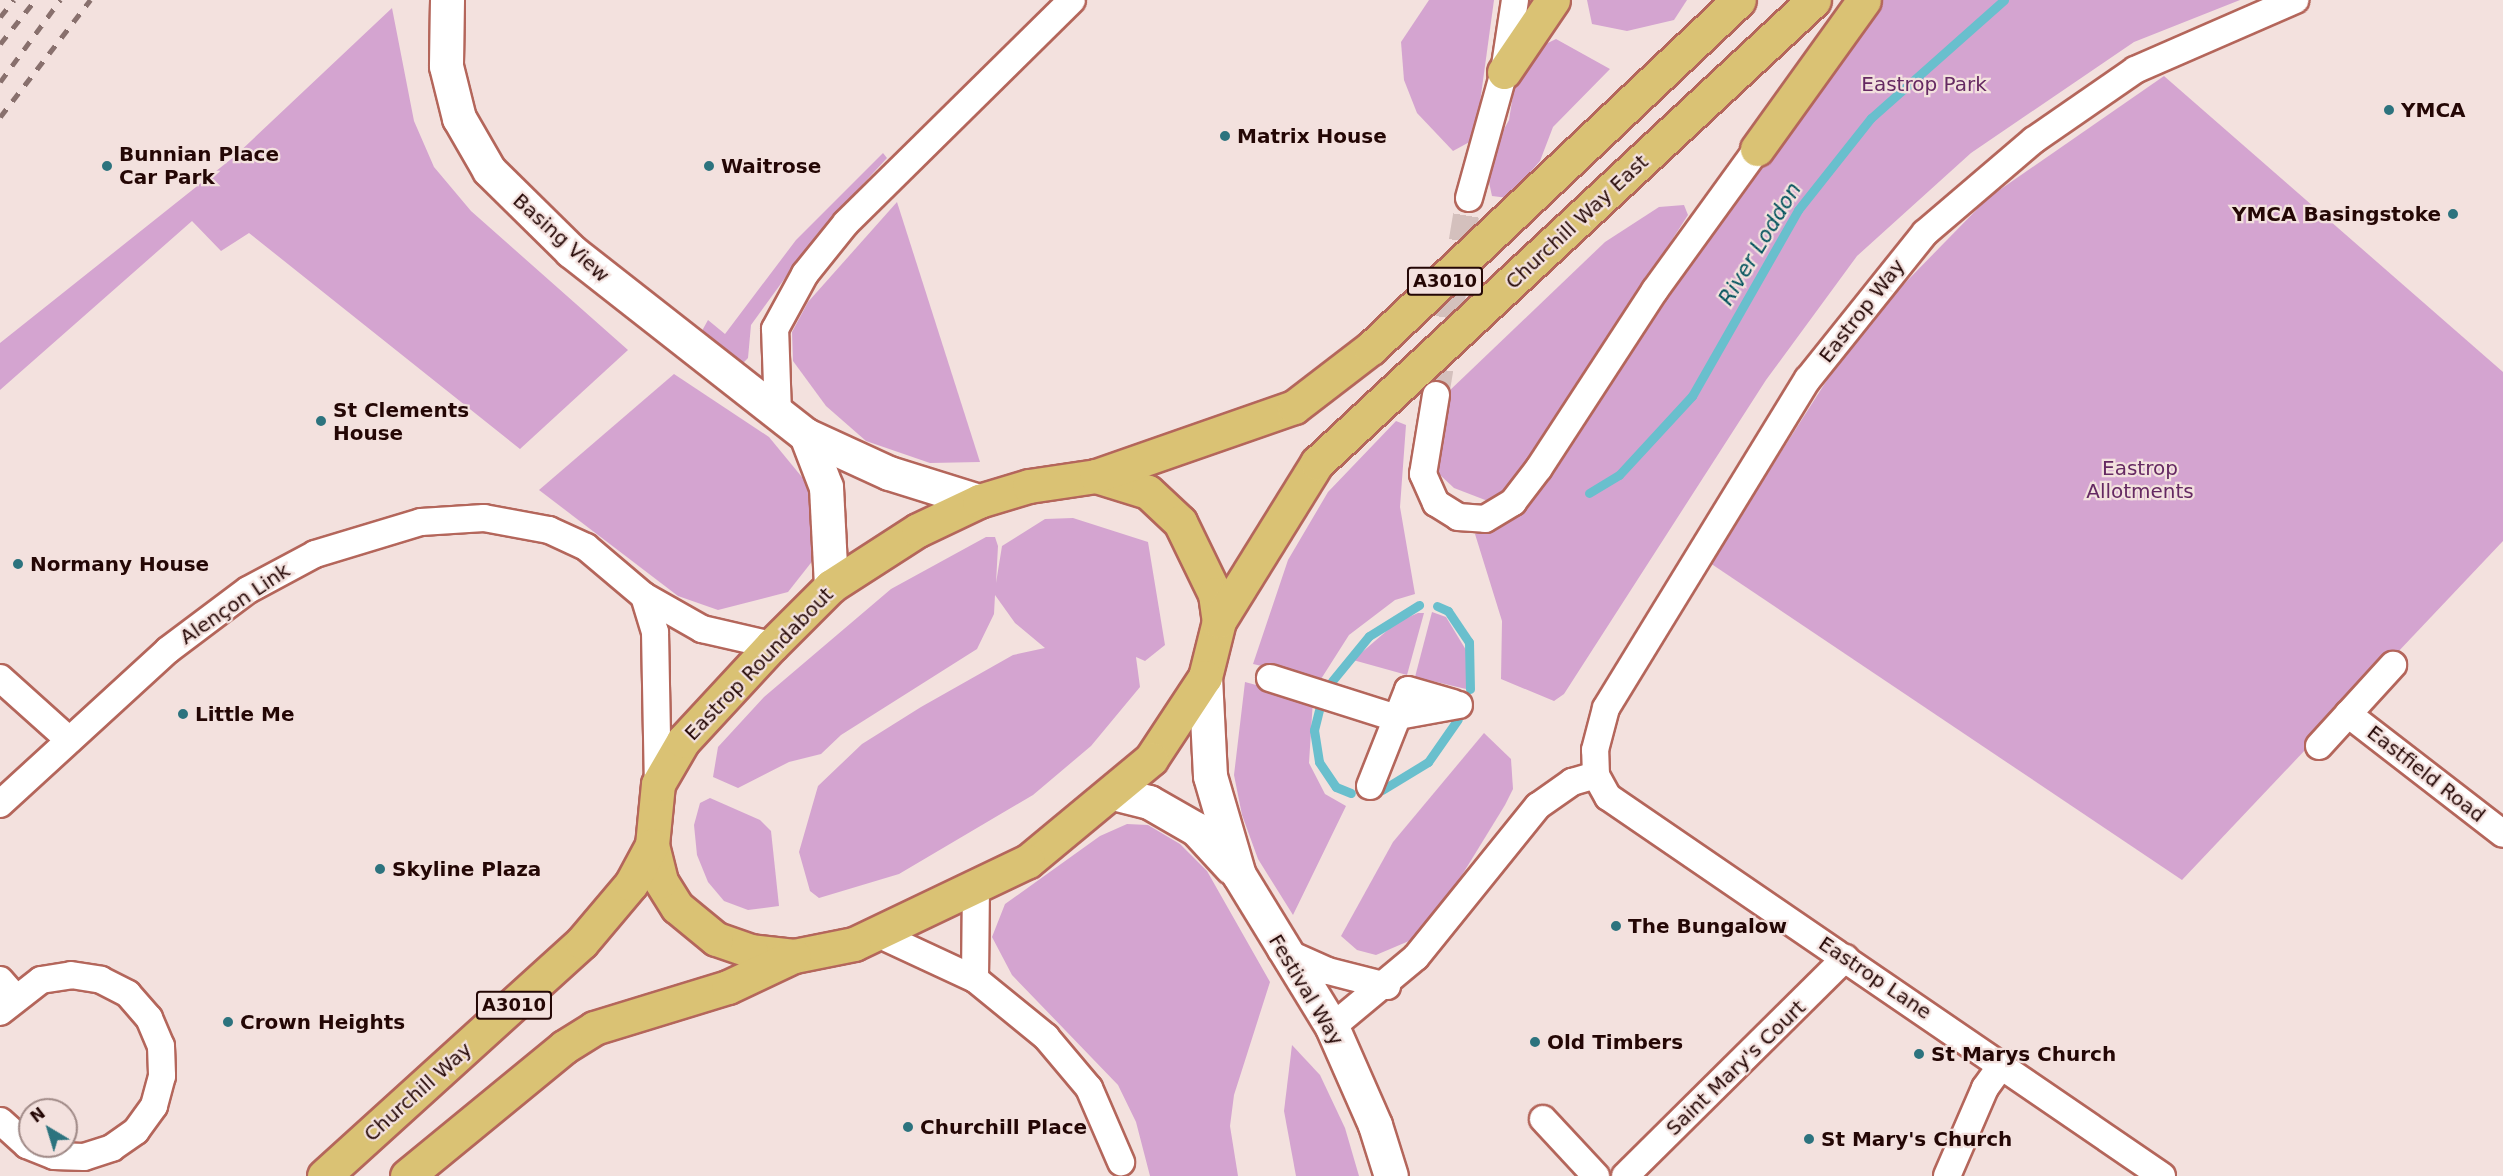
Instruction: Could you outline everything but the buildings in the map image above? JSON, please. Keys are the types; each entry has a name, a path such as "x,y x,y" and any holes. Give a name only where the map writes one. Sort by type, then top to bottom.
{"main road":[{"path":"1504,72 1553,0"},
{"name":"A3010","path":"1096,476 1294,407 1397,324 1739,0"},
{"name":"Churchill Way East","path":"1219,621 1317,463 1814,0"},
{"path":"1757,149 1864,0"},
{"name":"Eastrop Roundabout","path":"1096,476 1148,492 1180,522 1206,566 1219,621 1205,677 1169,737 1113,793 1028,861 880,935 794,956 751,951 716,939 677,907 661,881 652,845 658,784 683,741 772,645 831,586 879,552 979,501 1029,486 1096,476"},
{"name":"Churchill Way","path":"324,1176 582,942 631,884 652,845"},
{"name":"A3010","path":"407,1176 555,1054 594,1029 728,987 794,956"}],"street":[{"name":"Basing View","path":"447,0 446,66 452,98 489,170 572,251 806,435 889,473 979,501"},
{"path":"778,412 775,329 806,274 846,223 1072,0"},
{"path":"1469,198 1504,72 1515,0"},
{"name":"Eastrop Way","path":"1596,775 1599,728 1623,678 1808,379 1925,233 2034,140 2135,70 2295,0"},
{"path":"1436,395 1423,474 1436,502 1458,517 1485,519 1513,502 1539,468 1757,149"},
{"name":"Basing View","path":"806,435 826,487 831,586"},
{"name":"Alençon Link","path":"0,804 168,650 248,590 315,554 388,529 462,517 530,524 586,547 644,596 702,629 772,645"},
{"path":"644,596 655,632 658,784"},
{"name":"Eastfield Road","path":"2319,746 2393,665"},
{"name":"Festival Way","path":"1205,677 1210,776 1239,875 1280,950 1332,1027 1375,1125 1391,1176"},
{"path":"0,678 69,740"},
{"path":"1270,678 1393,717 1401,715 1370,786"},
{"name":"Eastfield Road","path":"2348,714 2503,834"},
{"path":"1332,1027 1387,986 1445,926 1538,806 1572,782 1596,775"},
{"name":"Eastrop Lane","path":"1596,775 1608,797 2003,1063 2162,1176"},
{"name":"Festival Way","path":"1113,793 1149,802 1196,829 1239,875"},
{"path":"975,979 976,889"},
{"path":"880,935 975,979 1075,1066 1107,1121 1121,1162"},
{"path":"1280,950 1328,971 1387,986"},
{"name":"Saint Mary's Court","path":"1625,1176 1845,958"},
{"path":"0,1121 27,1145 54,1156 84,1157 112,1148 136,1131 154,1106 162,1076 161,1046 149,1018 128,994 101,980 71,975 41,980 5,996"},
{"path":"1947,1176 1985,1088 2003,1063"},
{"path":"1543,1119 1596,1176"}],"green space":[{"path":"1429,0 1494,0 1475,139 1453,151 1417,113 1404,80 1401,42"},
{"path":"1587,0 1687,0 1674,20 1627,31 1592,24"},
{"name":"Eastrop Park","path":"1878,0 2240,0 2134,42 1971,153 1857,256 1766,380 1564,694 1554,701 1501,679 1502,621 1475,534 1500,523"},
{"path":"392,8 414,121 434,167 471,211 628,350 520,449 249,233 221,251 192,221 0,390 0,343 235,156"},
{"path":"1556,39 1610,69 1553,127 1540,161 1508,198 1492,196 1485,164 1509,120 1519,57"},
{"name":"Eastrop Allotments","path":"2164,76 2503,372 2503,541 2182,880 1710,563 1859,330 1988,198"},
{"path":"883,153 887,158 817,234 751,325 748,358 743,363 698,338 708,320 725,334 796,240"},
{"path":"897,202 980,462 930,463 866,441 826,406 793,361 792,332 808,302"},
{"path":"1684,205 1688,215 1516,482 1493,503 1454,488 1439,474 1432,458 1447,393 1605,242 1659,207"},
{"path":"674,374 769,437 806,482 818,516 814,559 788,592 718,610 678,596 539,490"},
{"path":"1396,421 1406,425 1400,507 1415,594 1395,600 1349,635 1321,679 1253,664 1288,560 1328,492"},
{"path":"1073,518 1148,542 1165,645 1145,661 1136,657 1140,687 1091,746 1033,795 899,874 819,898 810,891 799,852 818,786 862,744 921,707 1013,655 1045,648 1015,623 995,595 994,614 977,649 841,735 821,754 789,762 738,788 713,777 718,747 764,697 891,589 986,537 995,537 998,546 996,583 1002,546 1045,519"},
{"path":"1432,612 1446,617 1466,650 1466,689 1415,677"},
{"path":"1418,613 1424,613 1407,675 1353,660 1397,622"},
{"path":"1245,682 1313,700 1309,763 1325,794 1346,806 1293,915 1258,859 1242,815 1234,775"},
{"path":"1484,733 1511,759 1513,789 1505,805 1443,906 1409,941 1376,955 1357,950 1341,936 1393,842"},
{"path":"710,798 760,820 771,831 779,906 748,910 724,901 708,882 697,855 694,825 700,803"},
{"path":"1127,824 1148,825 1180,844 1207,871 1270,982 1234,1095 1230,1126 1238,1176 1150,1176 1136,1122 1118,1085 1012,975 992,937 1005,904 1100,836"},
{"path":"1292,1045 1320,1075 1345,1128 1359,1176 1296,1176 1284,1111"}],"waterway":[{"name":"River Loddon","path":"1589,493 1619,475 1692,396 1798,210 1871,118 2004,0"},
{"path":"1332,681 1369,636 1419,605"},
{"path":"1437,606 1448,611 1469,642 1470,689"},
{"path":"1319,710 1314,730 1319,762 1336,787 1351,793"},
{"path":"1382,790 1428,762 1458,719"}],"tunnel":[{"path":"1436,395 1469,198"}],"railway":[{"path":"0,17 14,0"},
{"path":"0,44 35,0"},
{"path":"0,82 60,0"},
{"path":"0,117 90,0"}],"place":[{"name":"YMCA","path":"2389,110"},
{"name":"Matrix House","path":"1225,136"},
{"name":"Bunnian Place Car Park","path":"107,166"},
{"name":"Waitrose","path":"709,166"},
{"name":"YMCA Basingstoke","path":"2453,214"},
{"name":"St Clements House","path":"321,421"},
{"name":"Normany House","path":"18,564"},
{"name":"Little Me","path":"183,714"},
{"name":"Skyline Plaza","path":"380,869"},
{"name":"The Bungalow","path":"1616,926"},
{"name":"Crown Heights","path":"228,1022"},
{"name":"Old Timbers","path":"1535,1042"},
{"name":"St Marys Church","path":"1919,1054"},
{"name":"Churchill Place","path":"908,1127"},
{"name":"St Mary's Church","path":"1809,1139"}]}
